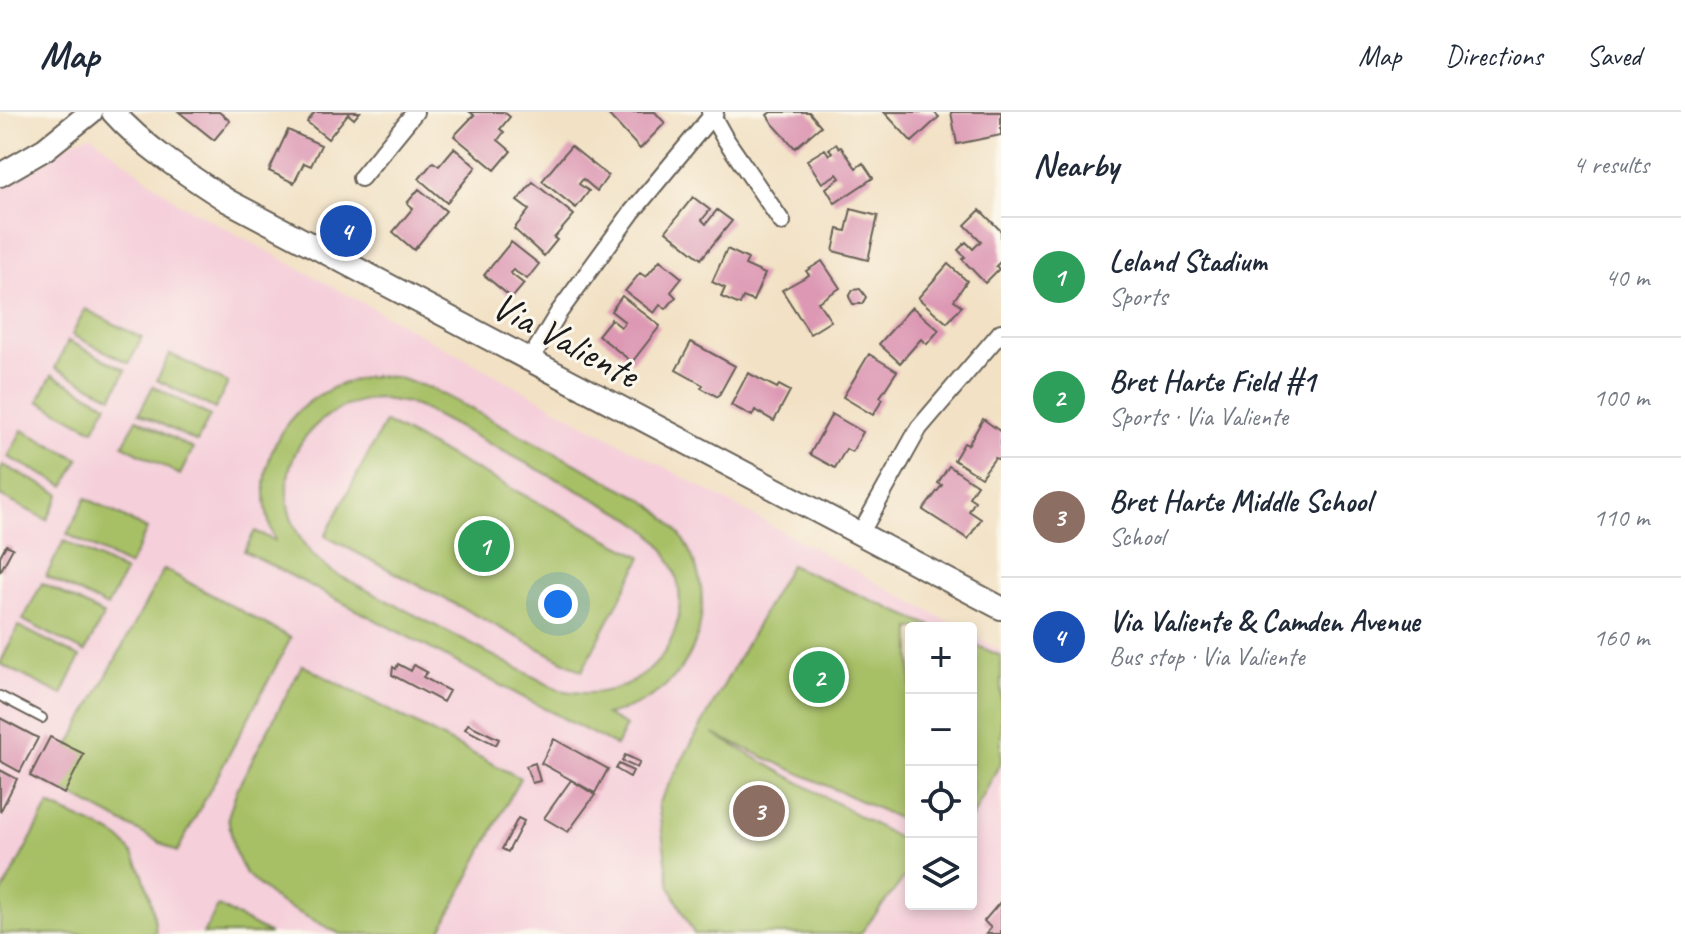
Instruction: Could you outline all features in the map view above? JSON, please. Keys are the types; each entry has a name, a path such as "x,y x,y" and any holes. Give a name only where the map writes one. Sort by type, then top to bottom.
{"street":[{"path":"0,175 45,149 91,112"},
{"name":"Via Valiente","path":"113,112 190,177 228,201 1001,608"},
{"path":"361,178 415,112"},
{"path":"530,360 559,312 632,212 712,113 724,137 782,222"},
{"path":"860,534 919,428 1001,332"}],"lane":[{"path":"0,696 42,718"}],"shaded area":[{"path":"91,135 179,203 949,622 905,622 905,910 977,910 977,637 1001,651 1001,934 0,934 0,184 34,170 75,140"}],"green space":[{"path":"85,309 142,338 129,363 72,335"},
{"path":"68,341 126,370 112,397 55,368"},
{"path":"170,354 228,383 215,409 157,380"},
{"path":"52,375 107,404 94,430 38,401"},
{"path":"375,376 395,377 433,389 641,498 671,524 691,554 701,587 701,620 691,652 672,679 644,701 606,715 626,726 616,746 244,551 255,531 275,541 267,511 265,483 270,456 281,432 298,412 319,395 345,383","holes":["376,398 408,403 631,518 660,544 676,575 679,606 673,637 656,663 631,682 598,692 559,690 336,574 310,552 294,526 287,498 289,471 300,445 318,424 343,407"]},
{"path":"153,386 210,416 197,442 139,413"},
{"path":"137,419 193,449 180,475 123,445"},
{"path":"385,422 642,557 582,671 325,536"},
{"path":"22,430 79,459 65,486 8,457"},
{"path":"3,465 60,494 47,520 0,496"},
{"path":"86,498 147,529 129,566 67,534"},
{"path":"64,541 125,572 107,607 46,576"},
{"path":"790,565 922,622 905,622 905,821 713,734 905,842 905,877 860,934 694,934 670,887 658,804"},
{"path":"164,569 291,638 177,852 49,783"},
{"path":"42,583 104,615 85,652 23,620"},
{"path":"18,626 80,657 62,695 0,664"},
{"path":"977,646 1001,656 1001,761 977,808"},
{"path":"302,665 520,778 439,934 340,934 278,902 245,873 234,850 228,817 237,789"},
{"path":"49,805 109,832 126,845 145,881 156,934 0,934 0,896"},
{"path":"218,906 270,934 203,934"}],"building":[{"path":"179,112 219,112 230,121 214,140"},
{"path":"315,112 360,112 354,119 348,114 328,139 307,122"},
{"path":"470,112 504,112 510,117 500,129 504,132 498,140 511,151 495,170 454,136 474,115"},
{"path":"606,112 655,112 665,123 640,149"},
{"path":"771,112 809,112 821,126 795,148 767,115"},
{"path":"884,112 934,112 939,117 912,142"},
{"path":"951,112 1001,112 1001,135 957,144"},
{"path":"288,130 321,145 311,166 304,163 294,183 269,171"},
{"path":"836,144 856,168 863,163 873,178 835,203 826,188 840,178 837,174 822,183 807,160 825,149 829,155 832,152 829,149"},
{"path":"571,146 608,176 597,191 583,179 579,184 589,191 576,208 542,181"},
{"path":"454,148 476,167 447,203 419,179 433,162 439,166"},
{"path":"533,182 574,215 554,238 557,240 544,256 514,229 529,210 517,201"},
{"path":"419,189 446,211 414,250 393,232 413,208 407,203"},
{"path":"693,197 710,210 702,220 706,224 717,210 732,221 701,259 666,231"},
{"path":"851,209 878,216 868,260 833,251 838,229 846,231"},
{"path":"980,210 1001,231 1001,261 996,266 999,269 985,283 962,259 965,257 958,250 966,242 973,249 981,241 965,225"},
{"path":"511,242 539,264 527,279 513,270 510,273 524,284 512,298 484,275"},
{"path":"727,249 748,259 745,265 765,274 753,301 743,297 740,305 721,297 725,288 712,282"},
{"path":"660,260 682,278 671,292 676,297 666,309 660,305 654,313 625,291 640,273 646,277"},
{"path":"822,261 840,288 818,302 831,321 810,334 782,290 809,275 806,271"},
{"path":"948,264 967,281 954,300 962,306 947,323 918,298"},
{"path":"860,289 866,297 862,304 853,304 849,297 853,290"},
{"path":"622,296 660,326 632,362 598,335 611,319 621,327 625,322 611,311"},
{"path":"912,307 939,330 927,344 921,339 900,363 879,344"},
{"path":"691,342 735,366 718,397 676,370"},
{"path":"869,354 897,371 880,397 883,399 873,415 843,397"},
{"path":"748,373 790,391 774,421 755,410 752,416 731,405"},
{"path":"832,414 863,432 852,452 846,449 835,468 810,454"},
{"path":"983,419 1001,432 1001,460 995,458 981,477 954,460 964,443 968,445"},
{"path":"949,466 977,485 969,497 975,501 969,511 981,519 968,539 923,510 942,485 938,483"},
{"path":"6,545 13,548 0,572 0,556"},
{"path":"398,664 411,671 414,665 427,672 423,677 449,691 443,702 392,675 393,667 396,669"},
{"path":"0,718 38,738 20,772 0,761"},
{"path":"468,724 499,739 496,745 465,729"},
{"path":"50,737 84,754 64,794 30,776"},
{"path":"554,739 608,769 595,793 541,763"},
{"path":"625,755 640,762 637,768 622,761"},
{"path":"535,763 540,781 532,783 526,766"},
{"path":"619,764 633,771 630,777 616,769"},
{"path":"0,770 17,779 0,812"},
{"path":"571,780 595,795 568,832 544,818"},
{"path":"518,818 524,821 508,852 502,849"},
{"path":"1001,901 1001,934 986,934 991,928 984,921"}],"place":[{"name":"Via Valiente & Camden Avenue","path":"346,231"},
{"name":"Leland Stadium","path":"484,546"},
{"name":"Bret Harte Field #1","path":"819,677"},
{"name":"Bret Harte Middle School","path":"759,811"}]}
